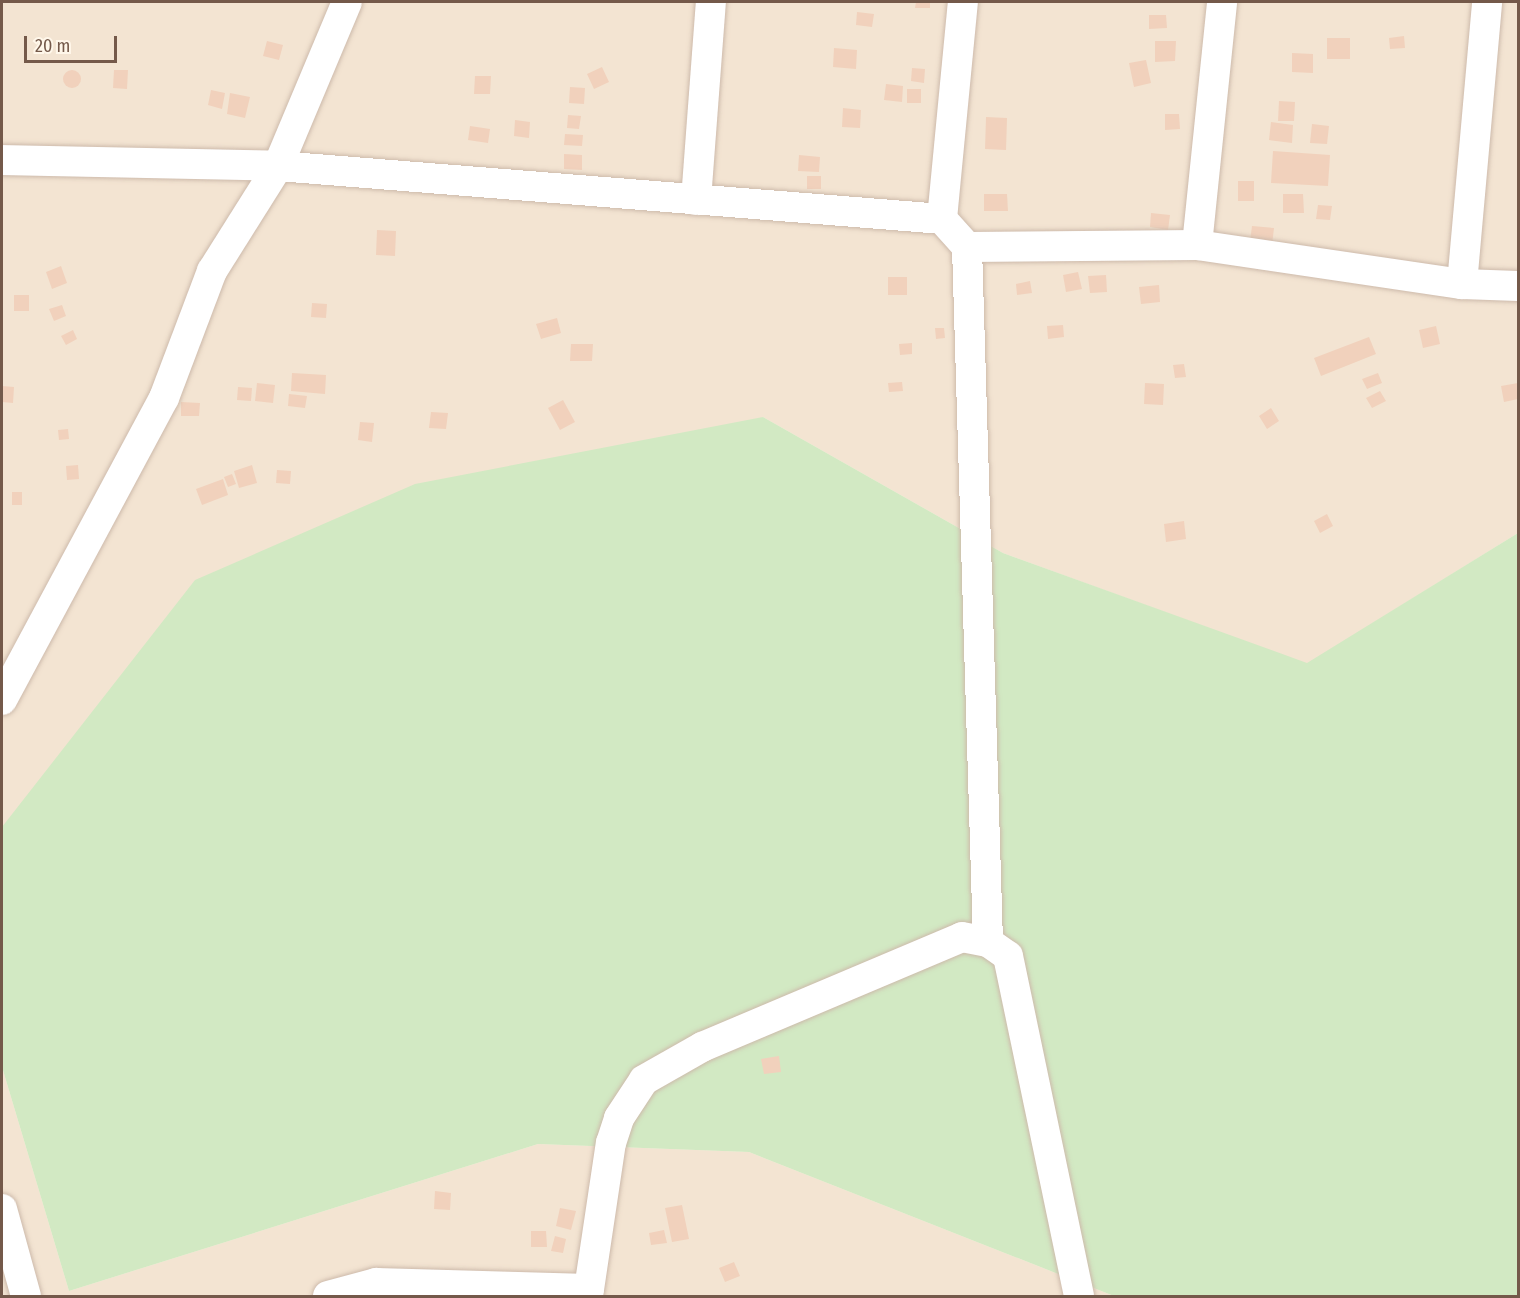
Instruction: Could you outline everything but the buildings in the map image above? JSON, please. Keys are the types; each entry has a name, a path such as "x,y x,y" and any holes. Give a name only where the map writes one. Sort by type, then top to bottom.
{"street":[{"path":"2,700 164,398 212,271 278,166 347,2"},
{"path":"696,200 711,2"},
{"path":"942,219 963,2"},
{"path":"1197,245 1222,2"},
{"path":"1462,284 1486,2"},
{"path":"2,159 278,166 942,219 968,247 988,942"},
{"path":"968,247 1197,245 1462,284 1518,286"},
{"path":"328,1296 376,1283 588,1293 611,1143 619,1118 644,1080 702,1047 962,937 988,942 1008,956 1079,1296"},
{"path":"3,1218 26,1296"}],"shaded area":[{"path":"2,2 1518,2 1518,533 1307,664 1003,553 763,417 2,827"},
{"path":"2,1067 69,1291 538,1144 749,1152 1114,1296 2,1296"}],"green space":[{"path":"763,417 1003,553 1307,663 1518,533 1518,1296 1114,1296 749,1152 538,1144 69,1291 2,1067 2,827 195,580 415,484"}]}
